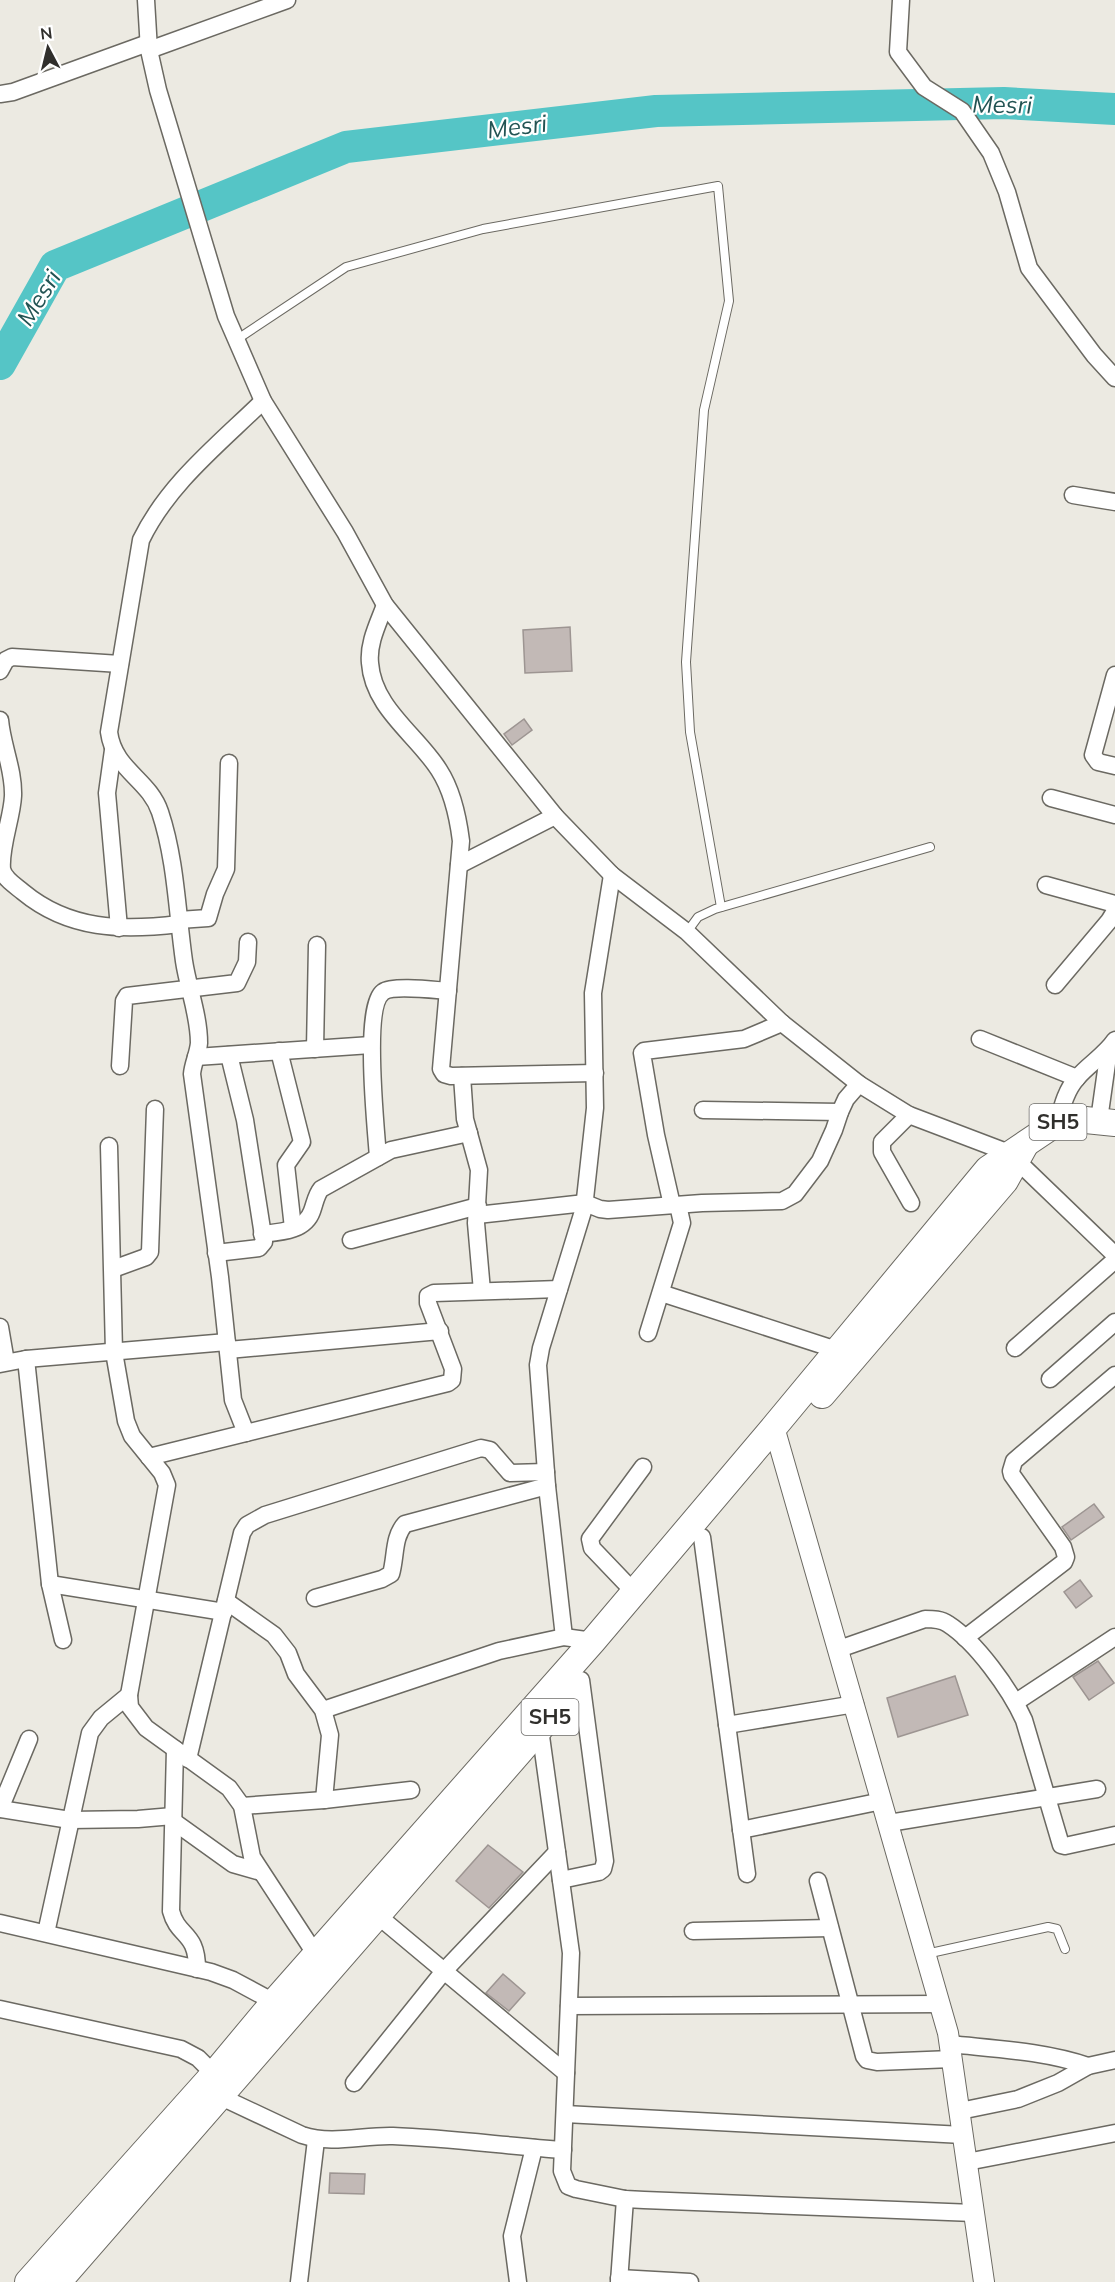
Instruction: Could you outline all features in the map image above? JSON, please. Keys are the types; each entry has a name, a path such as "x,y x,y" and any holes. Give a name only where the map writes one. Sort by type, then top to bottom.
{"main road":[{"name":"SH5","path":"28,2282 220,2085 377,1915 540,1729 702,1537 837,1350 988,1169 1018,1152 1058,1122 1076,1119 1107,1121"},
{"name":"SH5","path":"58,2282 220,2085 274,2002 634,1592 1005,1181 1018,1152"}],"street":[{"path":"147,0 148,46 158,90 226,316 263,401 345,532 385,605 555,816 612,875 687,932 782,1023 859,1084 909,1115 1018,1152 1115,1255"},
{"path":"0,94 13,92 287,0"},
{"path":"901,0 898,52 924,87 962,111 991,153 1007,192 1029,268 1094,355 1115,378"},
{"path":"246,1433 232,1400 216,1252 192,1074 199,1044 197,1025 179,922 171,854 159,810 148,792 116,756 109,732 141,540 153,516 175,488 263,401"},
{"path":"1073,495 1115,502"},
{"path":"385,605 371,648 371,677 376,691 384,702 440,771 458,822 461,841 441,1069 444,1074 462,1076 595,1073"},
{"path":"0,672 6,660 12,657 120,664"},
{"path":"1115,675 1093,755 1098,762 1115,766"},
{"path":"0,720 13,781 13,798 1,860 2,872 39,905 68,919 119,928 142,929 208,918 226,868 229,763"},
{"path":"113,750 107,793 119,928"},
{"path":"1051,798 1115,815"},
{"path":"459,865 555,816"},
{"path":"564,1637 546,1479 538,1365 541,1348 584,1209 595,1108 593,993 612,875"},
{"path":"1046,885 1115,904"},
{"path":"1055,985 1109,921 1115,910"},
{"path":"120,1066 124,1001 127,996 237,983 247,962 248,942"},
{"path":"315,1049 317,945"},
{"path":"378,1156 371,1045 377,1002 384,991 390,989 448,991"},
{"path":"648,1333 682,1223 656,1135 642,1053 649,1050 744,1039 782,1023"},
{"path":"980,1040 1077,1078"},
{"path":"196,1057 371,1045"},
{"path":"1058,1122 1064,1101 1077,1078 1112,1045"},
{"path":"1107,1121 1112,1045"},
{"path":"279,1051 302,1135 300,1146 286,1166 293,1228"},
{"path":"216,1252 259,1248 264,1242 244,1120 229,1055"},
{"path":"462,1076 465,1119 479,1170 476,1223 482,1291"},
{"path":"351,1240 477,1210 608,1210 782,1201 795,1194 820,1161 846,1099 859,1084"},
{"path":"113,1269 146,1257 150,1252 155,1109"},
{"path":"703,1110 840,1112"},
{"path":"909,1115 882,1142 881,1146 882,1152 911,1203"},
{"path":"262,1234 293,1228 305,1222 311,1214 317,1194 321,1189 378,1156 391,1150 469,1133"},
{"path":"109,1146 114,1340 128,1430 162,1473 167,1485 129,1695 130,1707 136,1718 146,1728 229,1788 242,1806 249,1848 261,1872 316,1955"},
{"path":"1016,1348 1115,1260"},
{"path":"149,1457 448,1383 452,1380 453,1369 428,1303 428,1296 434,1293 559,1289"},
{"path":"661,1293 837,1350"},
{"path":"1050,1379 1115,1322"},
{"path":"0,1327 3,1363 114,1340 227,1346 440,1331"},
{"path":"26,1359 50,1584 63,1640"},
{"path":"964,1638 1064,1562 1066,1557 1063,1547 1012,1475 1012,1466 1014,1461 1114,1378"},
{"path":"777,1436 940,2004 951,2052 984,2282"},
{"path":"197,1969 197,1955 192,1940 177,1923 171,1911 173,1818 182,1754 225,1607 242,1533 247,1525 255,1519 481,1448 490,1450 510,1473 546,1479"},
{"path":"634,1592 592,1548 590,1539 643,1467"},
{"path":"315,1598 382,1579 391,1574 399,1531 405,1524 546,1479"},
{"path":"702,1537 747,1874"},
{"path":"50,1584 148,1599 225,1607 274,1635 288,1653 296,1674 323,1710 330,1735 324,1800"},
{"path":"839,1649 925,1619 936,1619 947,1623 1005,1683 1016,1702 1024,1720 1061,1845 1115,1835"},
{"path":"323,1710 499,1651 564,1637 593,1641"},
{"path":"1016,1702 1115,1637"},
{"path":"561,1880 599,1872 603,1869 605,1862 581,1680"},
{"path":"46,1933 90,1733 101,1718 129,1695"},
{"path":"727,1725 855,1704"},
{"path":"540,1729 571,1953 562,2171 568,2186 625,2199 974,2213"},
{"path":"29,1739 0,1809 70,1821 173,1818 233,1864 261,1872"},
{"path":"889,1824 1097,1789"},
{"path":"242,1806 411,1790"},
{"path":"741,1830 882,1801"},
{"path":"354,2083 444,1971 557,1852"},
{"path":"818,1881 864,2056 867,2060 877,2062 951,2052 1040,2054 1088,2066"},
{"path":"377,1915 566,2073"},
{"path":"0,1923 222,1975 274,2002"},
{"path":"693,1931 830,1928"},
{"path":"569,2006 940,2004"},
{"path":"0,2008 181,2049 198,2058 220,2085 302,2135 316,2140 395,2136 563,2150"},
{"path":"960,2111 1018,2099 1036,2093 1088,2066 1115,2060"},
{"path":"565,2114 963,2135"},
{"path":"967,2162 1115,2133"},
{"path":"299,2282 316,2140"},
{"path":"518,2282 513,2227 534,2148"},
{"path":"625,2199 619,2280 690,2282"}],"lane":[{"path":"236,340 346,267 483,229 718,186 729,301 704,410 686,662 690,732 721,907"},
{"path":"687,932 698,917 721,907 930,848"},
{"path":"926,1954 1048,1927 1057,1929 1065,1949"}],"building":[{"path":"570,627 572,671 525,673 523,630"},
{"path":"524,719 532,730 512,745 504,734"},
{"path":"1094,1504 1104,1517 1071,1540 1062,1527"},
{"path":"1080,1580 1092,1596 1076,1608 1064,1592"},
{"path":"1098,1661 1114,1683 1089,1700 1073,1677"},
{"path":"955,1676 968,1715 898,1737 887,1698"},
{"path":"488,1845 523,1872 489,1908 456,1881"},
{"path":"503,1974 525,1993 509,2011 486,1993"},
{"path":"330,2173 365,2174 364,2194 329,2193"}],"waterway":[{"name":"Mesri","path":"0,364 55,266 346,147 656,111 1004,103 1115,109"}]}
